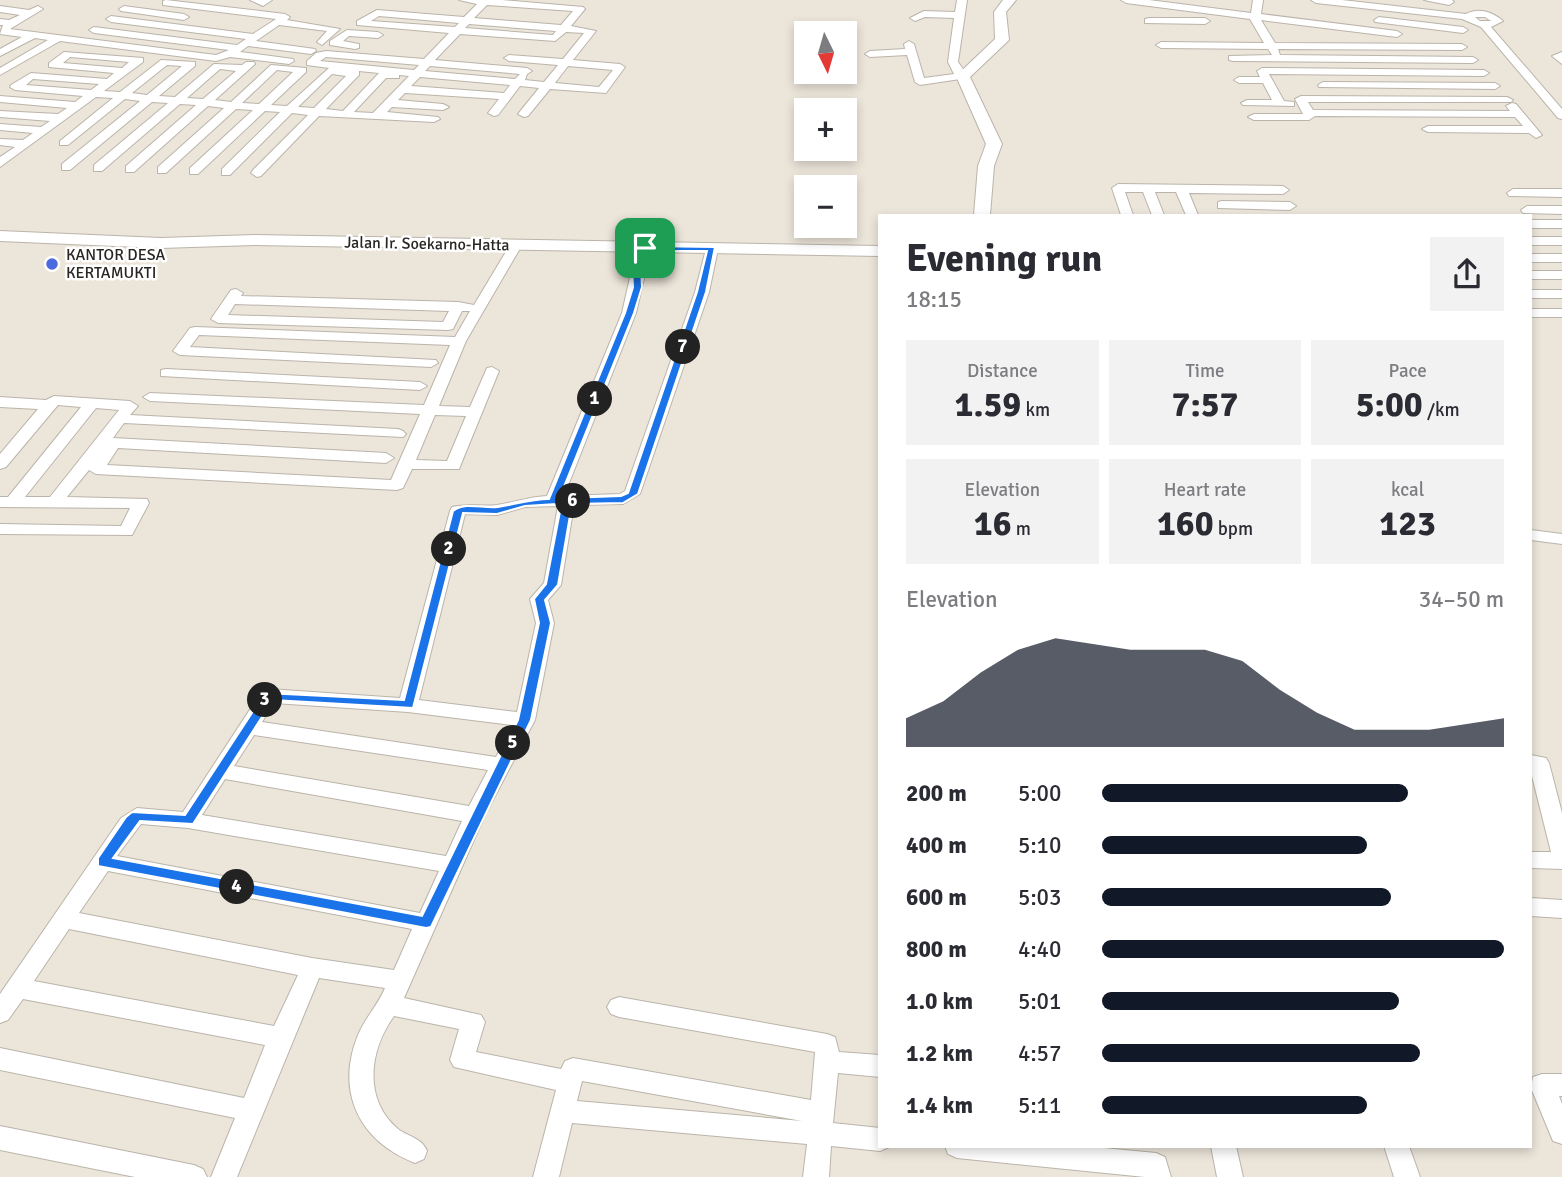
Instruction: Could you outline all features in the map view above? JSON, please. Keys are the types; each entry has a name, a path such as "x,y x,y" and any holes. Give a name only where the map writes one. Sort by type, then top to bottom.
{"main road":[{"path":"982,214 986,166 994,144 963,78 1002,40 1000,12 1010,0"},
{"name":"Jalan Ir. Soekarno-Hatta","path":"0,236 168,244 254,240 868,251"}],"street":[{"path":"148,50 226,0"},
{"path":"464,0 557,3 580,9 494,113"},
{"path":"870,54 909,48 920,82 963,78 953,62 962,0"},
{"path":"1126,0 1256,20 1397,34"},
{"path":"1203,0 1257,3 1454,31"},
{"path":"1324,0 1485,19 1561,99"},
{"path":"1433,0 1449,2"},
{"path":"1478,0 1485,19 1562,116"},
{"path":"1485,19 1486,0"},
{"path":"238,11 253,2 270,3"},
{"path":"384,2 572,19"},
{"path":"379,115 425,62 484,2"},
{"path":"3,27 58,38 76,46 89,42 216,58 255,38 285,17 166,3"},
{"path":"263,14 270,3"},
{"path":"1257,3 1256,20 1286,70"},
{"path":"0,9 34,11 3,27"},
{"path":"76,46 94,30 126,9 199,18 255,38 290,61 300,59 335,29 255,38"},
{"path":"524,114 591,31 373,13 361,23 555,38"},
{"path":"915,18 924,14 959,15"},
{"path":"111,19 255,38 311,51"},
{"path":"1149,21 1256,20"},
{"path":"94,30 166,39 327,38"},
{"path":"1155,33 1397,34 1454,31"},
{"path":"1428,129 1534,132 1462,47 1454,31"},
{"path":"527,71 323,54 311,63 413,75 603,91 620,67 334,43 347,33 545,50"},
{"path":"0,47 28,34"},
{"path":"0,53 28,34"},
{"path":"1,71 58,38"},
{"path":"1161,45 1462,47"},
{"path":"0,163 27,144 125,71 139,60 68,54 53,65 125,71"},
{"path":"1562,55 1557,57 1562,61"},
{"path":"1236,69 1278,58 1473,60"},
{"path":"92,146 64,143 165,62 191,64 148,100 69,165 99,167 218,66 248,66 133,167 163,169 275,67 302,69 196,169 227,171 329,71 355,73 257,173"},
{"path":"575,89 592,65"},
{"path":"1236,69 1484,73"},
{"path":"1236,69 1267,80"},
{"path":"1280,104 1262,71 1286,70"},
{"path":"1315,72 1332,99"},
{"path":"345,115 383,75 413,75"},
{"path":"110,82 31,76 15,88 203,105 434,119"},
{"path":"1323,85 1495,86"},
{"path":"401,89 507,96"},
{"path":"1273,92 1246,97 1306,108 1519,114"},
{"path":"1546,98 1561,99"},
{"path":"0,99 77,106"},
{"path":"1254,117 1309,117 1301,99 1507,100"},
{"path":"389,103 443,107"},
{"path":"0,114 61,118"},
{"path":"0,127 44,131"},
{"path":"0,142 27,144"},
{"path":"125,145 155,148"},
{"path":"188,146 216,149"},
{"path":"250,148 279,150"},
{"path":"1127,214 1118,188 1283,190"},
{"path":"1148,189 1158,214"},
{"path":"1181,189 1192,214"},
{"path":"1215,189 1224,210 1290,206"},
{"path":"1513,193 1562,193"},
{"path":"1527,210 1562,210"},
{"path":"1532,224 1562,224"},
{"path":"1532,241 1562,241"},
{"path":"386,458 113,443 96,469 212,481 397,485 458,341 516,245"},
{"path":"415,1151 390,1137 370,1114 362,1090 361,1067 365,1042 376,1020 389,1005 398,980 475,815 525,720 545,623 539,599 552,585 560,502 638,287 636,266 645,248"},
{"path":"408,705 458,511 497,510 524,502 623,499 634,491 702,292 712,249"},
{"path":"1532,258 1562,258"},
{"path":"1532,275 1562,275"},
{"path":"1532,293 1562,294"},
{"path":"458,306 448,326 218,320 233,296 458,306 479,307"},
{"path":"1532,313 1562,313"},
{"path":"431,363 180,351 195,331 458,341"},
{"path":"212,481 301,335"},
{"path":"374,484 441,340"},
{"path":"406,464 453,466 492,371"},
{"path":"166,373 420,386"},
{"path":"150,397 475,412"},
{"path":"0,464 54,400 130,405 55,502"},
{"path":"6,502 92,403"},
{"path":"3,406 49,405"},
{"path":"129,420 398,434"},
{"path":"0,529 127,531 141,503 6,502"},
{"path":"1532,535 1562,539"},
{"path":"188,820 269,696 408,705 525,720"},
{"path":"248,727 501,765"},
{"path":"1532,762 1539,763 1562,853"},
{"path":"220,771 475,815"},
{"path":"0,1013 137,816 188,820 452,865"},
{"path":"1532,860 1562,861"},
{"path":"103,862 426,923"},
{"path":"1532,907 1562,909"},
{"path":"63,919 312,968 398,980"},
{"path":"224,1177 280,1038 312,968"},
{"path":"18,988 280,1038"},
{"path":"389,1005 474,1022 462,1060 570,1082"},
{"path":"619,1007 827,1044 816,1177"},
{"path":"0,1059 109,1079 250,1110"},
{"path":"827,1062 878,1066"},
{"path":"546,1177 573,1069 821,1123 878,1138"},
{"path":"1562,1085 1542,1085 1562,1133"},
{"path":"563,1111 821,1123"},
{"path":"0,1138 194,1177"},
{"path":"978,1148 1156,1165 1158,1177"},
{"path":"1223,1148 1230,1177"},
{"path":"1397,1148 1407,1177"}],"place":[{"name":"KANTOR DESA KERTAMUKTI","path":"52,264"}],"route":[{"path":"645,248 712,249 702,292 634,491 629,498 623,499 567,501 552,585 539,599 540,610 546,617 525,720 475,815 426,923 103,862 137,816 188,820 269,696 408,705 458,511 497,510 524,502 553,502 629,313 638,287 636,266 645,248"}]}
